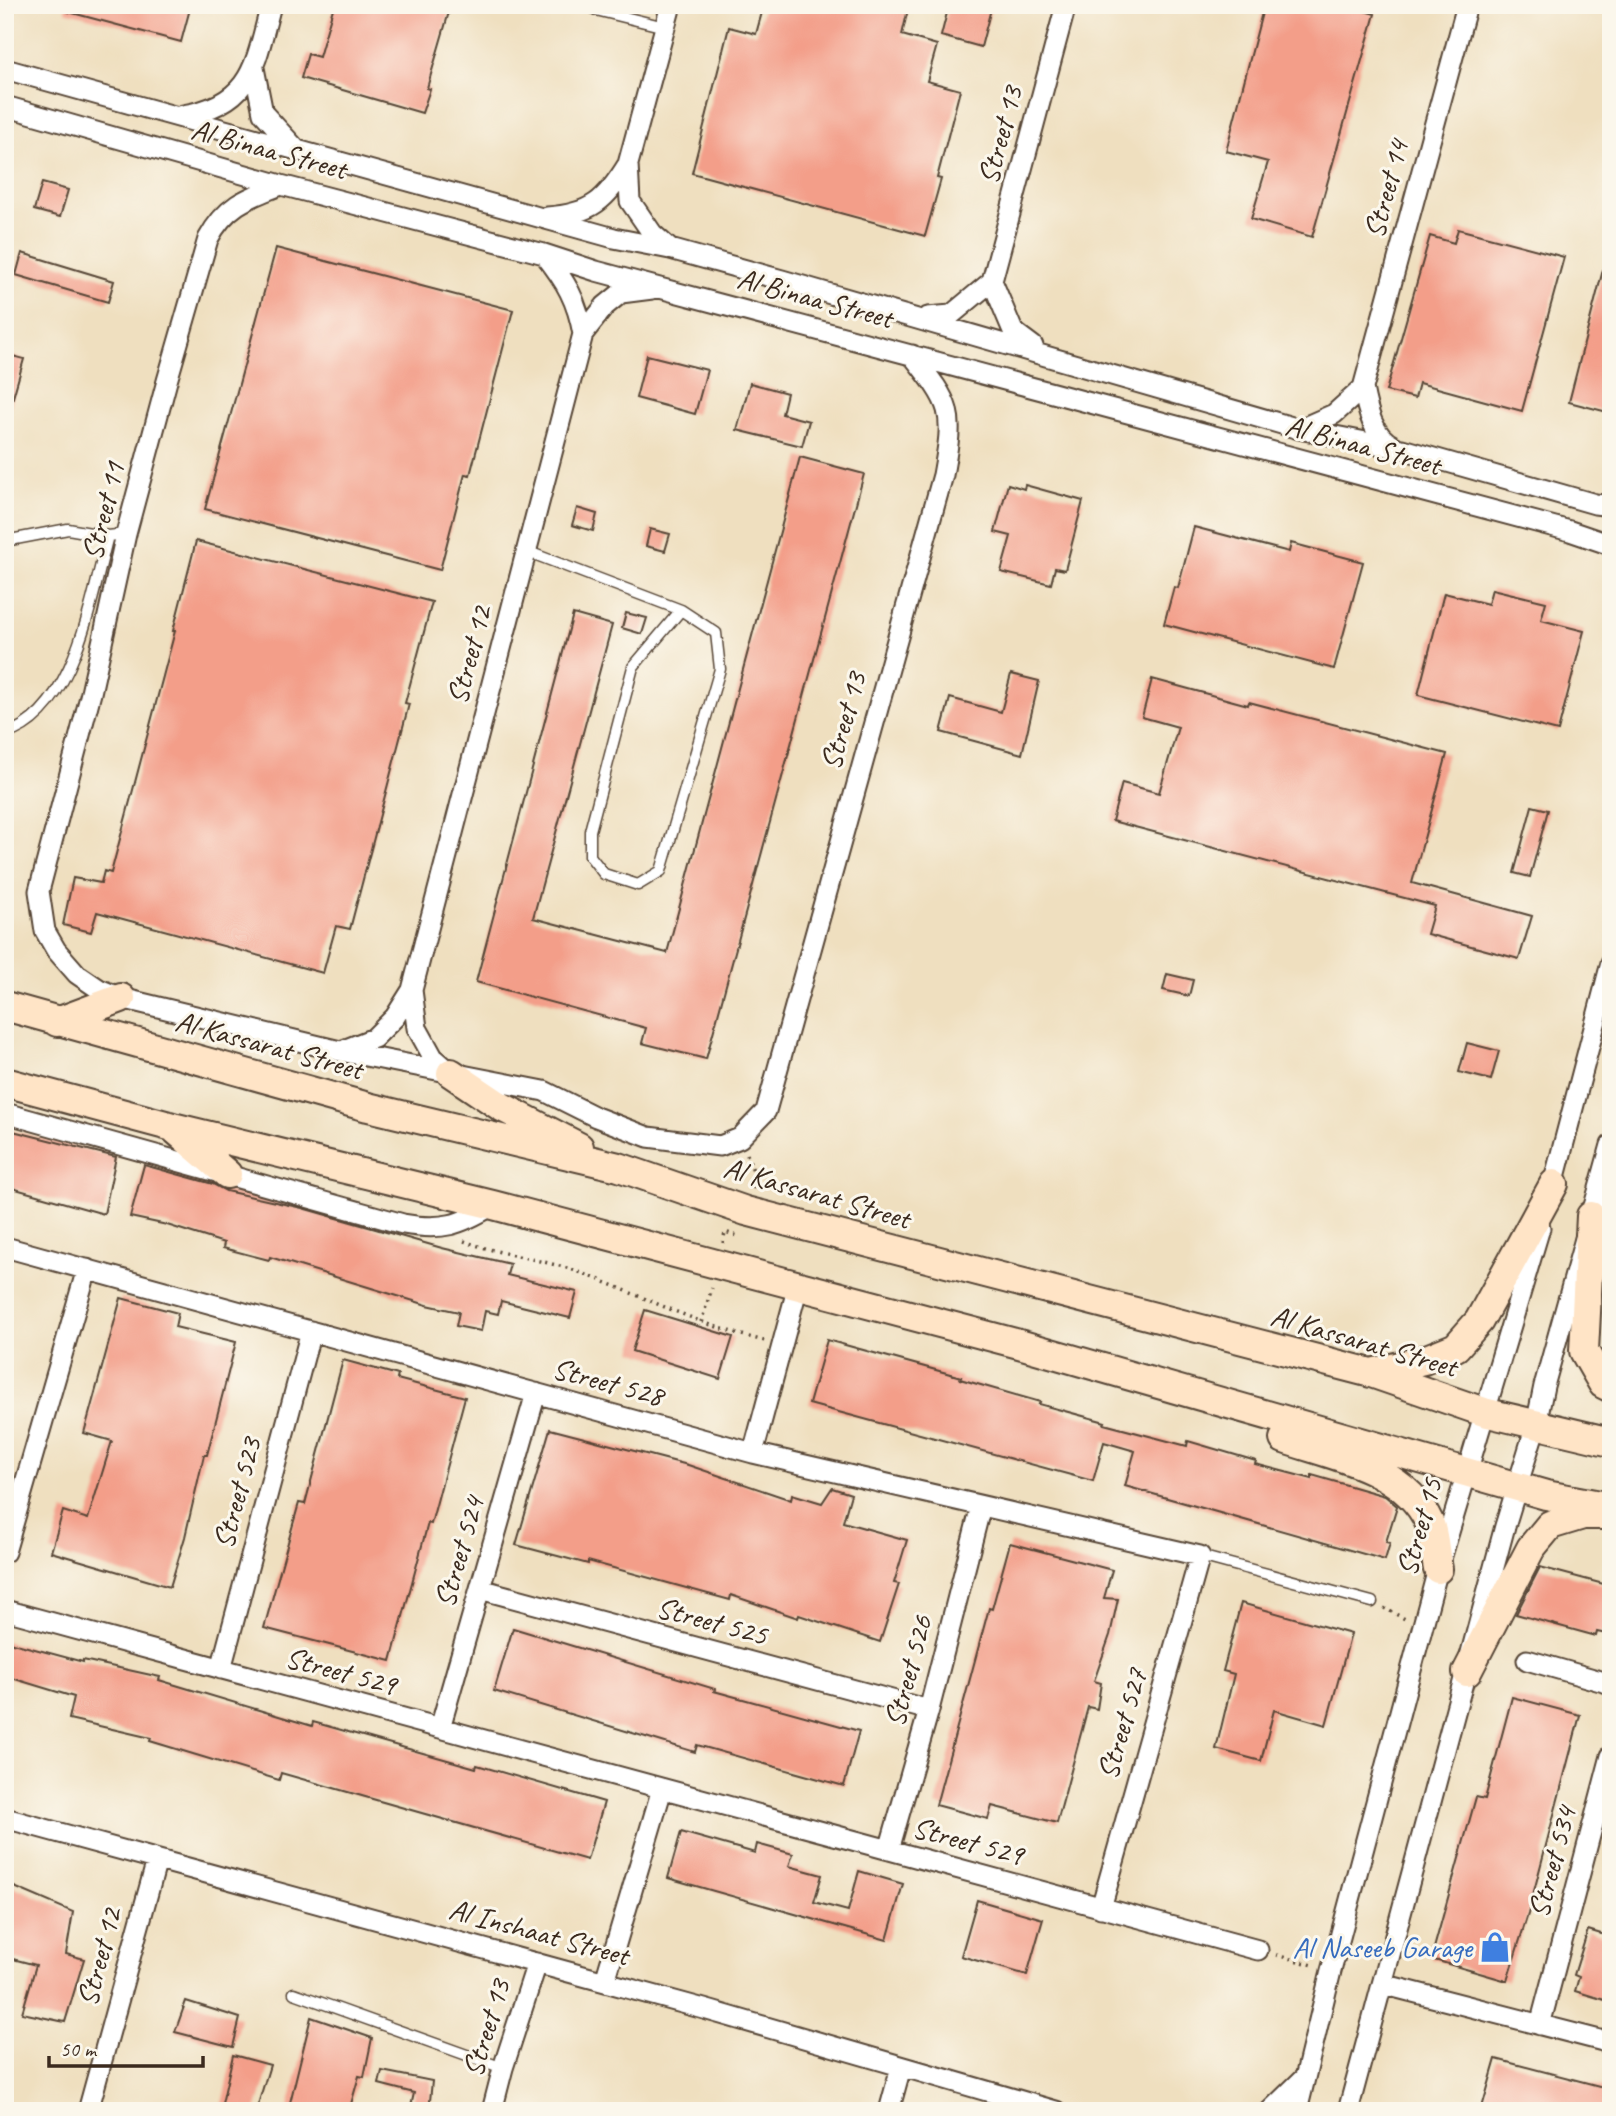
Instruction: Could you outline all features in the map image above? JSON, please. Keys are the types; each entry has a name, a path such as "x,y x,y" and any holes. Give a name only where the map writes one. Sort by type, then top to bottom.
{"street":[{"path":"175,116 222,105 234,95 254,68 271,5"},
{"path":"539,217 567,215 597,204 614,187 628,164 671,5"},
{"name":"Street 13","path":"992,281 1066,5"},
{"name":"Street 14","path":"1363,388 1467,5"},
{"path":"254,68 262,113 296,149"},
{"name":"Al Binaa Street","path":"5,69 614,238 670,249 1299,429 1402,449 1595,504 1611,506"},
{"name":"Al Binaa Street","path":"5,106 281,185 1557,527 1611,545"},
{"path":"628,164 630,201 652,233 670,249"},
{"name":"Street 11","path":"38,891 91,693 117,535 167,381 208,239 228,211 246,199 281,185"},
{"name":"Street 12","path":"544,254 565,279 573,296 583,334"},
{"path":"910,317 951,315 992,281 1013,331 1041,353"},
{"name":"Street 12","path":"340,1051 374,1038 395,1017 412,990 583,334 605,306 621,293 661,287"},
{"name":"Street 13","path":"766,1111 943,475 951,433 948,411 942,393 912,355"},
{"path":"1299,429 1334,414 1363,388 1367,407 1385,442 1402,449"},
{"name":"Al Kassarat Street","path":"38,891 46,932 56,950 77,974 99,989 121,998 340,1051 544,1091 596,1117 648,1137 720,1146 740,1138 766,1111"},
{"name":"Street 15","path":"1297,2111 1331,1971 1438,1569 1554,1184 1611,963"},
{"name":"Street 12","path":"412,990 417,1028 433,1057 451,1073"},
{"path":"57,1022 121,998"},
{"name":"Al Kassarat Street","path":"5,1006 368,1107 619,1167 746,1211 1371,1373 1484,1412 1611,1442"},
{"path":"451,1073 500,1106 619,1167"},
{"path":"5,1082 173,1127 493,1205 1019,1344 1465,1473 1546,1495 1611,1507"},
{"path":"5,1113 403,1224 429,1228 450,1226 469,1220 493,1205"},
{"path":"173,1127 227,1174"},
{"path":"1353,2106 1382,1984 1611,1145"},
{"path":"1371,1373 1424,1360 1456,1347 1479,1321 1554,1184"},
{"path":"1591,1216 1584,1350 1603,1384 1611,1388"},
{"name":"Street 528","path":"5,1247 753,1453 1200,1556"},
{"path":"5,1552 87,1269"},
{"path":"753,1453 798,1286"},
{"name":"Street 523","path":"221,1669 311,1331"},
{"name":"Street 524","path":"440,1728 536,1393"},
{"path":"1193,1395 1282,1439 1380,1473 1410,1494 1429,1522 1438,1569"},
{"name":"Street 526","path":"889,1850 929,1710 981,1506"},
{"path":"1467,1672 1531,1548 1550,1525 1583,1515 1611,1515"},
{"name":"Street 527","path":"1101,1908 1200,1556"},
{"name":"Street 525","path":"480,1589 929,1710"},
{"name":"Street 529","path":"5,1611 1258,1950"},
{"path":"1527,1660 1611,1684"},
{"name":"Street 534","path":"1540,2025 1611,1756"},
{"path":"605,1981 662,1788"},
{"name":"Al Inshaat Street","path":"5,1818 605,1981 1056,2111"},
{"name":"Street 12","path":"88,2111 157,1860"},
{"name":"Street 13","path":"492,2111 537,1963"},
{"path":"1382,1984 1611,2043"},
{"path":"890,2111 901,2067"},
{"path":"1270,2111 1306,2077"}],"lane":[{"path":"590,5 596,10 665,27"},
{"path":"5,541 68,529 117,535 65,678 42,712 20,729 5,734"},
{"path":"526,551 681,610 716,633 720,669 661,871 638,884 604,874 590,856 590,831 634,667 681,610"},
{"path":"1200,1556 1372,1602"},
{"path":"294,1993 503,2068"}],"path":[{"path":"464,1241 577,1271 722,1330 782,1344"},
{"path":"1372,1602 1422,1628"},
{"path":"1258,1950 1331,1971"}],"building":[{"path":"66,5 191,5 181,42 65,11"},
{"path":"334,5 451,5 422,113 301,78 308,54 319,57"},
{"path":"764,5 909,5 902,35 937,45 927,81 960,90 937,178 941,179 925,236 692,173 729,27 756,34"},
{"path":"949,5 992,5 981,47 941,36"},
{"path":"1264,5 1344,5 1375,14 1312,237 1251,219 1268,162 1226,151"},
{"path":"42,183 68,190 60,217 34,210"},
{"path":"1458,229 1564,257 1522,411 1419,383 1415,398 1386,391 1430,236 1454,243"},
{"path":"276,248 513,310 470,475 465,474 440,570 205,509"},
{"path":"22,253 114,281 108,302 16,275"},
{"path":"1605,262 1611,263 1611,413 1569,402"},
{"path":"5,354 24,359 10,408 5,407"},
{"path":"647,355 707,370 695,414 636,398"},
{"path":"750,383 787,393 782,414 809,421 802,446 737,430"},
{"path":"800,457 864,474 706,1059 642,1043 646,1028 476,982 573,614 612,625 533,918 667,953"},
{"path":"1008,484 1024,489 1025,485 1083,501 1065,570 1055,568 1051,584 1001,572 1011,536 995,532"},
{"path":"577,508 597,514 593,531 572,525"},
{"path":"1194,527 1289,552 1291,543 1363,562 1334,669 1164,624 1174,587 1178,588"},
{"path":"650,529 670,534 665,551 646,546"},
{"path":"196,541 432,602 405,703 409,704 350,929 336,926 323,973 97,912 91,932 63,925 73,878 101,883 104,871 111,873"},
{"path":"1492,589 1546,602 1541,620 1584,631 1558,731 1418,695 1444,593 1488,604"},
{"path":"626,613 647,618 642,634 622,628"},
{"path":"1011,674 1039,681 1022,754 941,732 950,698 1001,712"},
{"path":"1152,679 1447,754 1412,883 1532,916 1519,959 1427,934 1435,906 1112,821 1122,783 1159,793 1178,727 1142,717"},
{"path":"1532,806 1548,810 1530,877 1514,873"},
{"path":"1167,974 1193,980 1189,996 1163,990"},
{"path":"1467,1043 1499,1051 1491,1080 1459,1072"},
{"path":"5,1129 116,1157 104,1214 5,1186"},
{"path":"144,1165 213,1184 226,1191 302,1208 442,1248 510,1264 507,1275 577,1292 570,1318 501,1301 498,1314 485,1311 481,1331 456,1326 459,1312 427,1305 270,1257 269,1260 223,1248 224,1243 167,1225 130,1217"},
{"path":"121,1298 178,1313 175,1327 236,1342 170,1587 51,1552 63,1511 88,1519 112,1441 84,1433"},
{"path":"645,1310 733,1337 720,1379 632,1351"},
{"path":"827,1340 961,1377 960,1379 1040,1402 1039,1404 1105,1422 1104,1424 1187,1446 1188,1441 1256,1461 1255,1464 1312,1479 1312,1475 1385,1496 1397,1506 1386,1542 1390,1543 1385,1560 1125,1486 1135,1451 1104,1442 1093,1481 809,1404"},
{"path":"343,1360 398,1375 397,1379 465,1397 391,1661 264,1628 299,1503 305,1504"},
{"path":"550,1429 688,1465 791,1500 792,1494 822,1503 832,1488 851,1494 843,1522 907,1540 894,1583 899,1584 880,1642 731,1595 730,1600 588,1561 588,1564 516,1545"},
{"path":"1010,1543 1112,1570 1104,1598 1118,1599 1110,1635 1094,1681 1101,1683 1097,1709 1088,1707 1057,1823 992,1806 988,1819 936,1805 989,1608 992,1609"},
{"path":"1540,1567 1611,1586 1611,1635 1597,1632 1596,1636 1516,1614"},
{"path":"1241,1603 1351,1634 1326,1725 1274,1710 1261,1761 1216,1749 1234,1674 1223,1671"},
{"path":"513,1628 715,1689 714,1691 859,1731 844,1786 697,1745 695,1752 494,1691"},
{"path":"5,1641 83,1662 160,1677 159,1680 312,1726 313,1722 604,1802 587,1860 281,1773 279,1780 150,1741 151,1738 69,1719 74,1697 5,1676"},
{"path":"1512,1697 1580,1715 1528,1914 1507,1981 1431,1959 1476,1797 1485,1799"},
{"path":"681,1832 755,1853 757,1844 793,1854 789,1866 822,1875 814,1902 848,1911 859,1871 903,1884 887,1940 668,1878"},
{"path":"5,1883 73,1912 66,1954 84,1959 65,2022 22,2013 36,1965 5,1957"},
{"path":"977,1900 1043,1919 1027,1975 961,1956"},
{"path":"1588,1930 1611,1937 1611,2002 1575,1991 1579,1977 1574,1975"},
{"path":"186,2001 240,2018 233,2047 175,2032"},
{"path":"311,2017 372,2038 364,2077 359,2076 349,2111 288,2111"},
{"path":"233,2055 270,2065 256,2111 221,2108"},
{"path":"1496,2059 1611,2089 1611,2111 1481,2111"},
{"path":"382,2071 432,2081 429,2111 410,2111 414,2093 379,2084"}],"place":[{"name":"Al Naseeb Garage","path":"1495,1947"}]}
